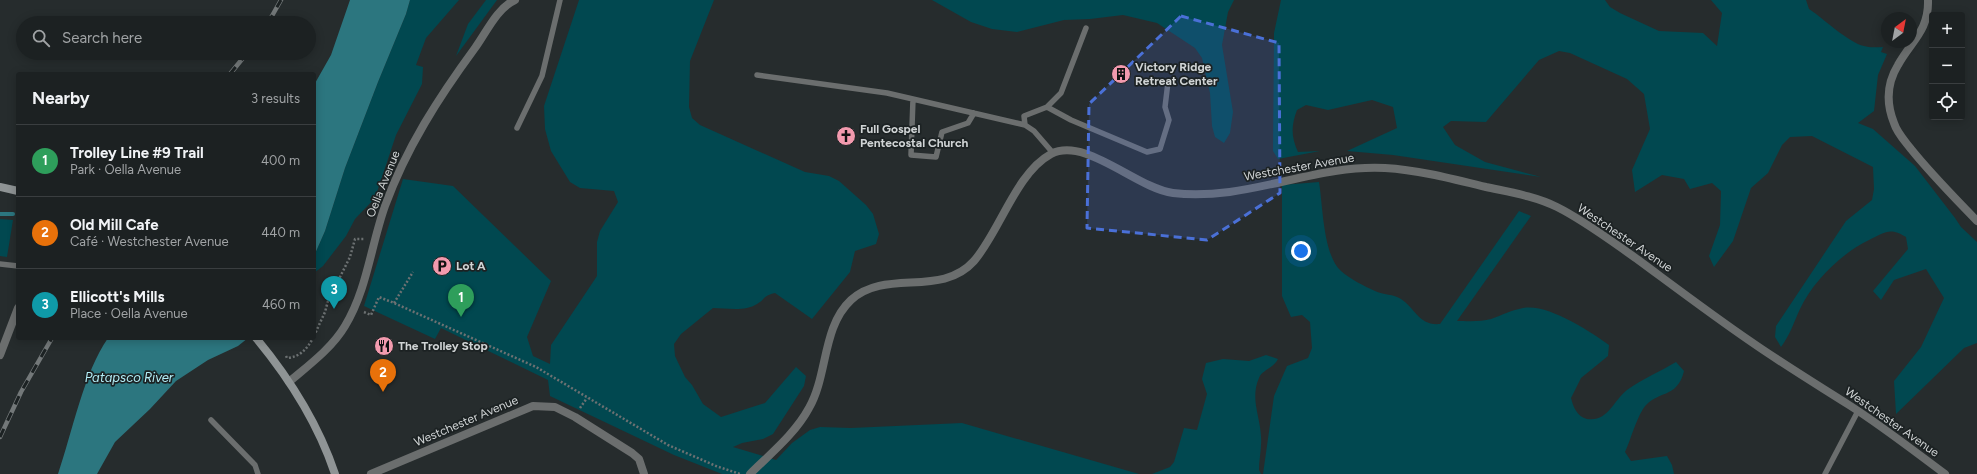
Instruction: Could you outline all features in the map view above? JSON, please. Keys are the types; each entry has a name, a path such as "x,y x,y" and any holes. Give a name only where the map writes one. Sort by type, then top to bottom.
{"main road":[{"path":"0,187 16,191"},
{"path":"258,340 290,382 311,417 327,449 335,474"}],"street":[{"name":"Oella Avenue","path":"290,382 323,352 346,326 359,295 385,206 404,159 452,77 500,13 515,0"},
{"path":"1928,0 1929,11 1924,27 1898,63 1891,78 1888,93 1889,108 1894,124 1920,161 1977,221"},
{"name":"Westchester Avenue","path":"1053,153 1065,150 1081,152 1155,189 1173,193 1219,193 1342,171 1384,168 1425,173 1531,198 1554,206 1596,231 1747,339 1858,411 1945,474"},
{"path":"750,474 779,445 809,410 819,382 830,338 838,317 848,303 861,292 879,284 935,281 961,272 978,256 1031,170 1053,153"},
{"path":"0,355 16,313"},
{"name":"Westchester Avenue","path":"371,474 502,417 533,406 544,405 555,407 632,453 639,459 644,474"}],"lane":[{"path":"517,128 542,76 560,0"},
{"path":"1025,125 1024,116 1048,107 1061,93 1086,28"},
{"path":"757,75 887,93 1025,125 1034,131 1053,153"},
{"path":"1048,107 1071,120 1147,152 1160,149 1169,120 1165,107 1168,82"},
{"path":"913,99 911,155 936,157 942,132 968,123 974,113"},
{"path":"0,264 16,266"},
{"path":"1825,474 1858,411"},
{"path":"211,420 255,465 258,474"}],"path":[{"path":"316,331 325,312 328,301 350,257 354,239 374,242"},
{"path":"394,303 412,272"},
{"path":"363,311 371,315 379,297 394,303 536,367 668,445 716,466 740,474"},
{"path":"282,352 287,358 296,357 307,347 311,340"}],"highlighted area":[{"path":"1181,16 1279,43 1280,193 1207,240 1087,228 1089,104"}],"shaded area":[{"path":"410,0 459,0 426,38 416,65 423,67 422,84 396,135 375,198 355,219 346,236 323,266 316,271 316,251 325,231 345,168 406,14"},
{"path":"486,0 497,0 456,56 468,24"},
{"path":"579,0 714,0 690,61 689,107 692,118 700,125 805,172 829,176 839,181 866,205 873,214 879,234 876,244 855,251 850,272 812,319 775,293 766,296 757,304 747,308 713,308 681,334 674,344 675,356 685,377 692,385 703,404 721,417 765,403 796,367 806,376 804,386 773,434 763,439 742,443 733,447 776,460 792,443 810,430 820,427 851,428 962,423 1139,474 722,474 674,455 550,396 548,380 441,328 435,339 364,306 403,179 453,186 551,281 527,337 533,356 550,364 551,345 597,276 597,242 600,231 618,202 614,191 580,188 570,182 551,151 545,129 544,106"},
{"path":"932,0 1234,0 1228,12 1222,45 1233,112 1230,133 1224,143 1215,137 1212,126 1210,93 1202,58 1195,48 1157,23 1123,15 1064,20 1017,32 992,29 971,22"},
{"path":"1281,0 1605,0 1610,7 1620,13 1659,31 1703,33 1717,46 1722,13 1711,0 1806,0 1809,9 1844,36 1864,46 1881,47 1883,48 1881,52 1887,54 1878,75 1874,111 1858,123 1873,129 1915,166 1961,227 1977,242 1977,343 1964,348 1896,414 1894,381 1921,347 1944,298 1926,269 1894,280 1881,300 1873,291 1908,249 1906,237 1891,231 1875,237 1849,252 1820,278 1812,288 1800,309 1781,347 1775,337 1776,326 1846,221 1872,200 1874,189 1873,167 1812,136 1790,137 1782,145 1768,173 1751,188 1733,241 1714,267 1709,256 1720,225 1721,191 1712,183 1690,189 1684,179 1662,175 1635,192 1632,170 1650,129 1644,94 1627,79 1570,53 1559,51 1539,60 1486,122 1451,121 1443,127 1455,145 1485,162 1541,177 1393,155 1347,151 1397,128 1393,107 1372,100 1328,110 1306,105 1297,110 1294,121 1293,136 1298,152 1320,151 1278,159 1273,151 1274,33"},
{"path":"1319,182 1327,242 1335,264 1341,271 1362,285 1381,293 1398,297 1418,316 1433,324 1440,324 1519,211 1531,216 1457,321 1487,320 1511,311 1523,308 1533,308 1544,310 1568,319 1609,345 1608,356 1581,378 1571,398 1574,408 1578,414 1587,419 1594,419 1605,414 1627,390 1676,362 1684,371 1681,380 1672,390 1654,399 1643,409 1625,452 1631,461 1667,456 1672,465 1674,474 1263,474 1274,396 1287,366 1308,358 1312,348 1310,322 1302,315 1291,317 1282,296 1282,185"},
{"path":"0,219 13,220 7,257 0,256"},
{"path":"1266,355 1278,359 1274,365 1261,375 1256,385 1255,400 1261,436 1259,470 1261,474 1152,474 1170,467 1174,462 1184,428 1197,430 1207,394 1202,379 1206,363 1223,359 1249,361"}],"water":[{"path":"350,0 410,0 406,14 345,168 325,231 316,251 316,81 331,55"},
{"name":"Patapsco River","path":"107,340 246,340 238,346 208,360 176,381 150,409 115,442 97,474 58,474 85,385"}],"waterway":[{"path":"0,214 13,214"}],"railway":[{"path":"272,16 281,0"},
{"path":"232,72 241,60"},
{"path":"0,437 21,392 51,340"}],"place":[{"name":"Victory Ridge Retreat Center","path":"1121,74"},
{"name":"Full Gospel Pentecostal Church","path":"846,136"},
{"name":"Lot A","path":"442,266"},
{"name":"Ellicott's Mills","path":"334,309"},
{"name":"Trolley Line #9 Trail","path":"461,317"},
{"name":"The Trolley Stop","path":"384,346"},
{"name":"Old Mill Cafe","path":"383,392"}]}
